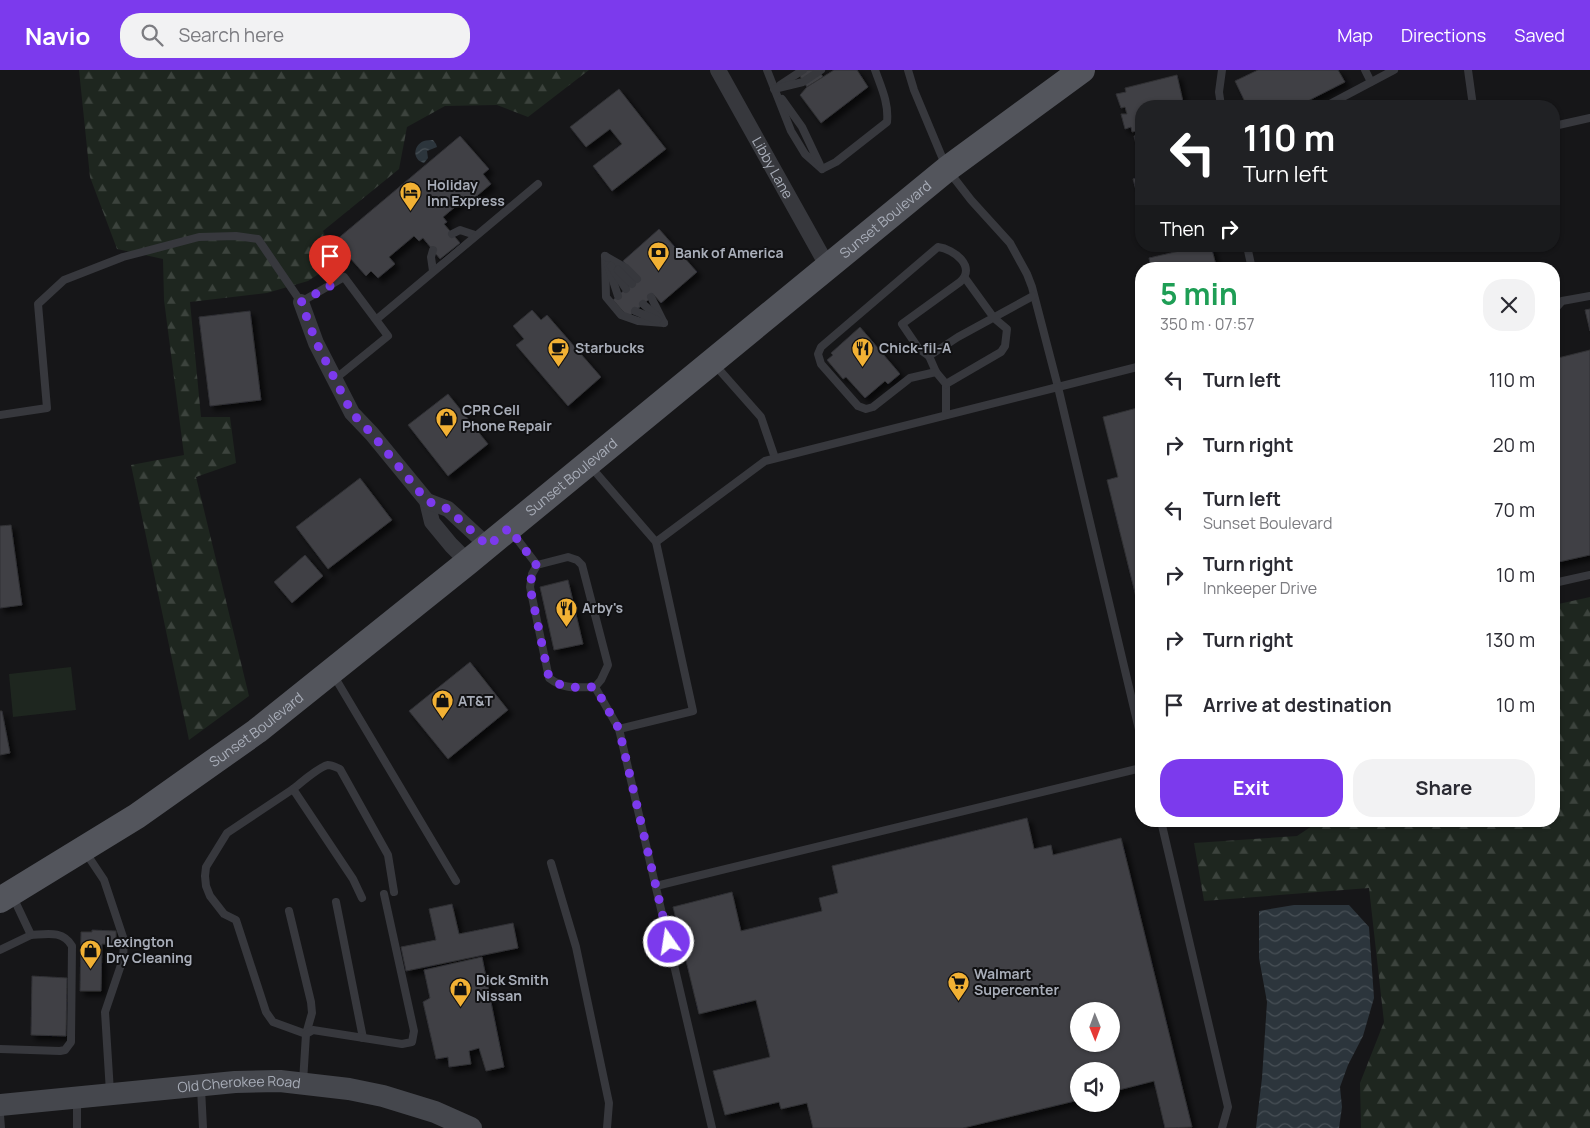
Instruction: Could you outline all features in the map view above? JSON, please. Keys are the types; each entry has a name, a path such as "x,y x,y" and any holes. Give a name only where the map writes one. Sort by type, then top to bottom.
{"main road":[{"name":"Sunset Boulevard","path":"6,896 137,816 257,731 488,546 947,169 1082,70"}],"street":[{"name":"Libby Lane","path":"723,71 828,267"},
{"path":"301,302 316,342 352,413 372,434 427,501 432,522 468,562"},
{"path":"427,501 448,509 488,546"},
{"name":"Old Cherokee Road","path":"0,1105 235,1082 280,1081 383,1096 435,1112 471,1128"}],"lane":[{"path":"767,70 791,131 805,154 822,169"},
{"path":"774,89 803,70"},
{"path":"774,89 803,82 821,70"},
{"path":"822,169 836,162 887,122 887,102 875,70"},
{"path":"908,70 914,90 947,169 971,200 1010,243 1027,274 1058,387 1135,713"},
{"path":"1220,100 1219,92 1222,70"},
{"path":"1365,70 1371,82"},
{"path":"1337,100 1394,70"},
{"path":"1468,70 1472,100"},
{"path":"774,89 802,127 822,169"},
{"path":"1560,125 1590,118"},
{"path":"377,319 538,184"},
{"path":"452,234 460,230 476,235"},
{"path":"0,415 47,408 38,304 64,280 123,256 200,237 236,236 258,239 301,302 344,277 388,336 335,379"},
{"path":"936,372 910,378 873,407 866,409 858,406 821,364 818,354 821,346 938,247 947,248 964,262 966,269 964,278 902,324 919,349 929,356 936,372 946,384 946,415"},
{"path":"433,250 431,257 433,272"},
{"path":"605,256 632,284"},
{"path":"605,256 618,296"},
{"path":"605,256 606,297 621,315 638,321 664,323"},
{"path":"946,384 1001,352 1005,346 1007,329 994,318 964,278"},
{"path":"929,356 1033,296"},
{"path":"1560,304 1590,296"},
{"path":"647,301 664,323"},
{"path":"635,311 664,323"},
{"path":"712,362 761,417 775,458"},
{"path":"656,542 765,461 1135,368"},
{"path":"589,463 656,542 693,711 619,729"},
{"path":"509,528 537,566"},
{"path":"568,557 577,560 582,566 608,665 601,680 595,687 568,688 558,685 549,678 530,587 532,574 537,566 568,557"},
{"path":"1560,582 1590,574"},
{"path":"331,672 456,881"},
{"path":"595,687 619,729 712,1128"},
{"path":"384,894 414,1031 412,1042 402,1044 313,1030 306,1034 273,1022 266,1012 236,920 224,914 210,896 205,876 206,866 227,833 328,765 340,769 388,854 394,892"},
{"path":"656,886 1135,769"},
{"path":"293,789 353,880 362,898"},
{"path":"1162,827 1228,1107 1222,1128"},
{"path":"84,849 104,880 124,940 122,960 105,1012 110,1094"},
{"path":"551,863 576,947 609,1103 607,1128"},
{"path":"6,896 30,935"},
{"path":"336,902 363,1038"},
{"path":"290,911 312,1013 306,1034 303,1083"},
{"path":"0,950 30,935 55,934 64,936 72,946 71,1042 65,1050 60,1051 0,1049"},
{"path":"201,1086 204,1128"},
{"path":"77,1097 77,1128"},
{"path":"0,1115 1,1128"}],"green space":[{"path":"79,70 589,70 528,117 497,105 445,106 407,127 399,169 323,231 337,262 308,281 267,293 190,302 201,417 230,417 236,463 196,477 249,696 189,740 131,465 184,455 164,300 163,259 117,249 90,177"},
{"path":"1590,597 1590,1128 1361,1128 1360,1083 1384,1022 1369,888 1204,901 1194,843 1297,836 1310,827 1560,827 1560,604"},
{"path":"71,667 76,710 13,717 9,674"}],"water":[{"path":"433,140 437,147 427,151 428,158 424,163 417,159 415,152 420,143"},
{"path":"1294,905 1349,905 1369,927 1374,998 1363,1036 1348,1065 1340,1087 1342,1107 1339,1128 1256,1128 1262,1078 1267,1002 1259,958 1259,911"}],"building":[{"path":"796,70 819,70 823,77 807,87"},
{"path":"834,70 857,70 868,87 821,123 800,95 807,87"},
{"path":"1258,70 1338,70 1345,82 1310,100 1244,100 1235,81"},
{"path":"1177,75 1183,100 1135,100 1135,131 1132,132 1131,127 1125,129 1121,114 1127,114 1125,107 1121,108 1116,94 1126,92 1125,88"},
{"path":"619,89 666,149 612,191 593,166 622,144 610,129 586,147 570,127"},
{"path":"460,136 489,169 483,174 491,184 472,200 468,196 443,217 447,222 444,224 460,243 440,259 423,238 419,241 414,236 389,257 395,264 378,278 371,271 366,276 335,241"},
{"path":"659,229 697,272 661,303 654,295 628,317 613,300 638,278 623,261"},
{"path":"1175,252 1213,252 1215,262 1150,262 1149,258"},
{"path":"1590,309 1590,331 1585,310"},
{"path":"532,310 541,320 547,315 601,377 568,406 516,345 524,339 513,326"},
{"path":"250,311 261,400 210,406 199,317"},
{"name":"Chick-fil-A","path":"860,327 900,374 888,384 885,381 865,398 846,377 843,379 827,360 833,355 831,353"},
{"path":"1590,350 1590,555 1560,562 1560,358"},
{"path":"448,394 488,444 448,476 408,425"},
{"path":"1135,409 1135,593 1107,480 1118,477 1103,417"},
{"path":"360,478 392,520 328,569 296,527"},
{"path":"11,525 22,605 0,608 0,526"},
{"path":"305,555 323,576 292,603 274,582"},
{"path":"568,580 583,644 554,650 540,587"},
{"path":"470,662 508,710 448,759 409,711"},
{"path":"0,711 2,711 10,753 0,755"},
{"path":"1027,818 1034,849 1051,845 1053,855 1121,838 1192,1127 1165,1128 1154,1081 1120,1090 1120,1062 1070,1062 1070,1102 963,1128 813,1128 807,1103 781,1109 779,1102 725,1115 713,1071 770,1057 756,1000 699,1014 673,907 732,892 741,931 822,911 819,898 838,893 832,866"},
{"path":"452,904 459,934 513,923 518,948 406,971 401,947 436,940 429,909"},
{"path":"92,930 116,931 116,944 102,944 101,991 80,991 81,932 92,932"},
{"path":"482,957 504,1067 486,1071 479,1048 469,1051 471,1064 449,1067 448,1057 436,1059 423,1002 430,998 424,970"},
{"path":"32,976 67,978 66,1036 31,1035"}],"place":[{"name":"Holiday Inn Express","path":"411,212"},
{"name":"Bank of America","path":"659,272"},
{"name":"Starbucks","path":"559,367"},
{"name":"Chick-fil-A","path":"863,367"},
{"name":"CPR Cell Phone Repair","path":"446,437"},
{"name":"Arby's","path":"566,627"},
{"name":"AT&T","path":"442,720"},
{"name":"Lexington Dry Cleaning","path":"90,969"},
{"name":"Walmart Supercenter","path":"958,1001"},
{"name":"Dick Smith Nissan","path":"460,1007"}],"route":[{"path":"330,286 301,302 316,342 352,413 384,447 427,501 448,509 488,546 509,528 537,566 532,574 530,587 549,678 558,685 568,688 595,687 619,729 669,942"}]}
